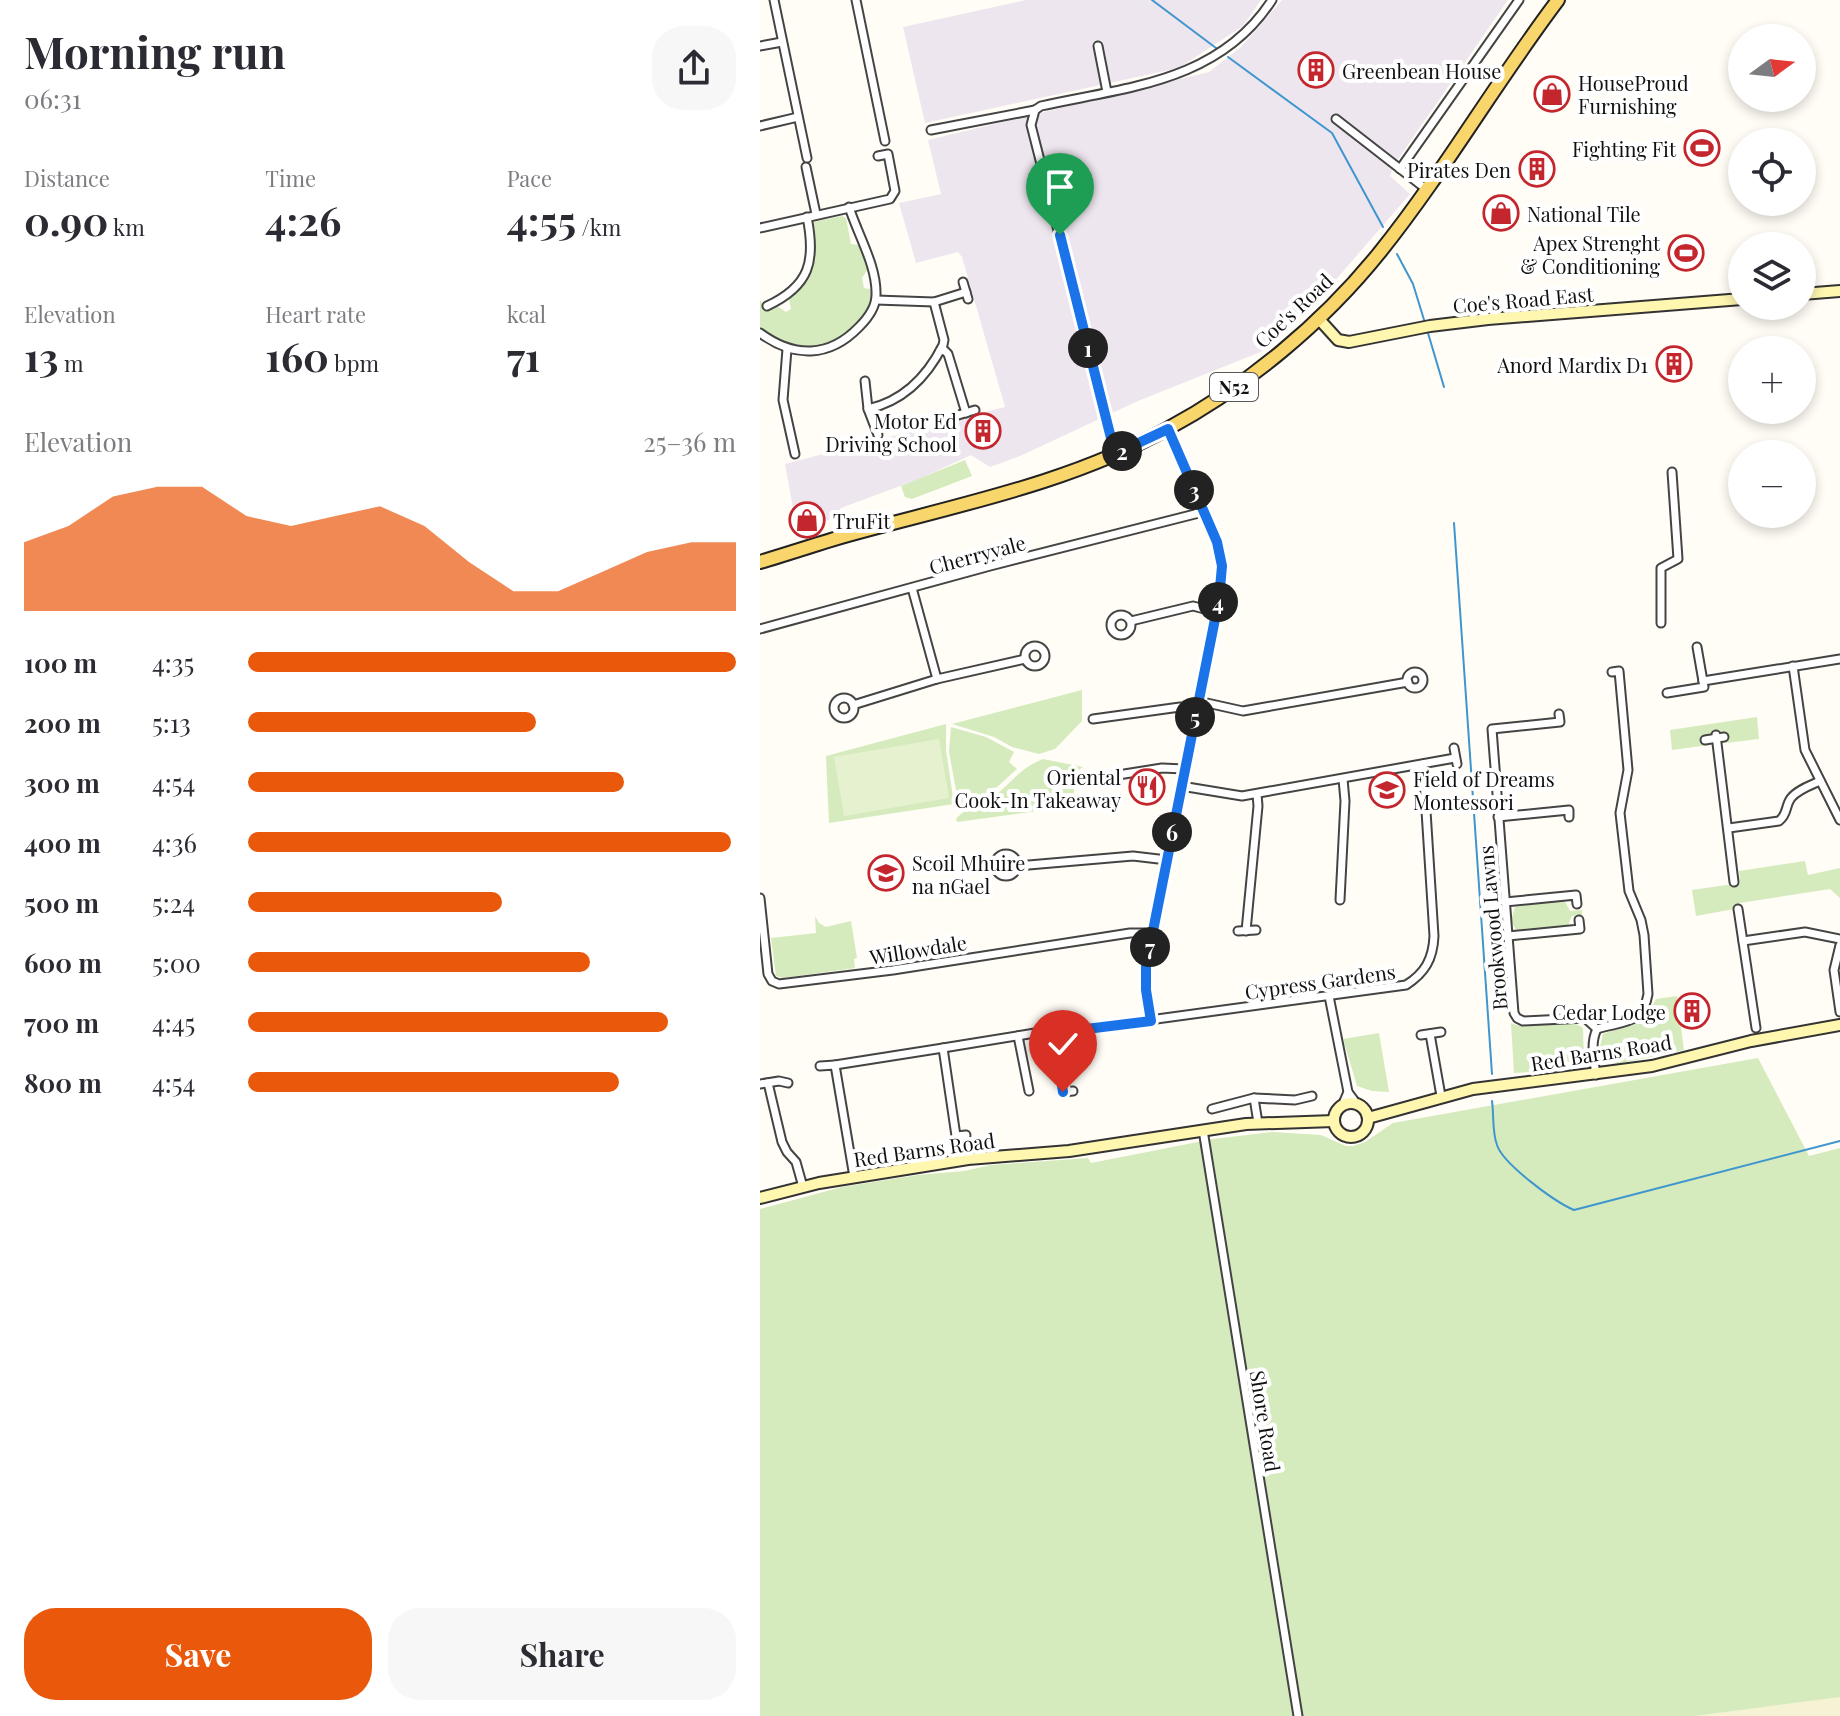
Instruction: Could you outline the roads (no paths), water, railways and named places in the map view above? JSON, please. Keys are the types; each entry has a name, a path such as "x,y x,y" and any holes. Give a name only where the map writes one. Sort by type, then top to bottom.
{"main road":[{"name":"Coe's Road","path":"760,562 841,537 942,512 1074,471 1168,429 1259,369 1318,318 1379,254 1558,0"}],"street":[{"path":"774,0 807,158"},
{"path":"856,0 885,141"},
{"path":"931,130 1035,110 1041,106 1167,78 1212,59 1234,43 1264,13 1272,0"},
{"path":"1400,169 1519,0"},
{"path":"760,46 782,42"},
{"path":"1098,46 1107,92"},
{"path":"1035,110 1031,125 1115,454"},
{"path":"760,126 798,117"},
{"path":"1336,119 1426,189"},
{"path":"760,228 893,196 888,154 878,156"},
{"path":"767,306 797,287 811,260 806,167"},
{"path":"760,333 787,349 810,351 835,346 865,320 876,300 871,267 849,207"},
{"path":"876,300 934,302 967,295 963,282"},
{"path":"1816,293 1840,291"},
{"path":"782,299 787,307"},
{"name":"Coe's Road East","path":"1318,318 1338,340 1349,342 1488,319 1728,300"},
{"path":"868,409 895,401 904,394 940,351 944,340 934,302"},
{"path":"787,349 783,400 795,454"},
{"path":"940,351 948,354 966,413"},
{"path":"865,381 868,409 878,435"},
{"path":"955,416 975,410"},
{"path":"1151,1021 1146,966 1221,583 1220,553 1168,429"},
{"path":"1661,623 1661,568 1678,559 1672,472"},
{"name":"Cherryvale","path":"760,629 1203,512"},
{"path":"912,588 937,679"},
{"path":"1131,621 1193,606 1216,612"},
{"path":"1667,693 1704,687 1697,647"},
{"path":"853,705 937,679 1025,659"},
{"path":"1703,681 1840,659"},
{"path":"1793,666 1805,750 1840,820"},
{"path":"1596,1075 1593,1037 1597,1029 1635,1019 1646,1005 1648,994 1641,920 1629,891 1626,870 1620,802 1628,770 1619,671 1612,672"},
{"path":"1092,718 1197,704 1243,711 1408,682"},
{"name":"Brookwood Lawns","path":"1559,714 1560,722 1492,729 1514,1013 1523,1021 1585,1018 1597,1029"},
{"path":"1705,740 1719,737 1734,882"},
{"path":"1181,786 1220,794 1257,794 1423,764 1456,761 1454,748"},
{"name":"Cypress Gardens","path":"1073,1091 1063,1092 1054,1033 1406,985 1416,979 1429,962 1434,936 1423,764"},
{"path":"1099,778 1162,768 1184,769"},
{"path":"1340,900 1345,801 1343,779"},
{"path":"1729,828 1779,821 1796,793 1820,781"},
{"path":"1256,930 1242,931 1257,794"},
{"path":"1498,817 1569,810 1569,817"},
{"path":"1017,866 1133,856 1167,860"},
{"path":"1505,902 1576,895 1577,904"},
{"name":"Willowdale","path":"760,898 768,974 772,981 779,984 893,970 1130,933 1152,933"},
{"path":"1738,909 1756,1028"},
{"path":"1508,936 1580,929 1579,920"},
{"path":"1743,941 1805,932 1840,942 1834,970 1840,1012"},
{"path":"1329,996 1348,1092 1368,1118 1362,1133 1352,1138 1341,1135 1334,1121 1336,1111 1342,1106 1348,1092"},
{"name":"Red Barns Road","path":"1368,1118 1441,1096 1521,1082 1652,1066 1751,1041 1840,1025"},
{"path":"1421,1035 1441,1032"},
{"path":"820,1066 1035,1033"},
{"path":"1430,1034 1441,1096"},
{"path":"1018,1036 1029,1091"},
{"path":"943,1048 956,1136"},
{"path":"835,1065 854,1177"},
{"path":"788,1083 764,1084 782,1142 796,1162 803,1187"},
{"path":"1212,1109 1254,1098 1313,1098 1311,1085"},
{"path":"1254,1098 1258,1123"},
{"path":"1342,1106 1357,1104"},
{"name":"Red Barns Road","path":"760,1198 854,1177 968,1159 1112,1145 1258,1123 1334,1121"},
{"name":"Shore Road","path":"1203,1130 1298,1716"},
{"path":"945,1137 966,1135"}],"waterway":[{"path":"1152,0 1216,48"},
{"path":"1228,57 1332,133 1383,227"},
{"path":"1397,254 1413,284 1425,323"},
{"path":"1428,333 1444,387"},
{"path":"1454,523 1492,1074"},
{"path":"1492,1101 1494,1135 1501,1153 1531,1182 1574,1210 1840,1141"}],"place":[{"name":"Greenbean House","path":"1316,70"},
{"name":"HouseProud Furnishing","path":"1552,94"},
{"name":"Fighting Fit","path":"1702,148"},
{"name":"Pirates Den","path":"1537,169"},
{"name":"National Tile","path":"1501,213"},
{"name":"Apex Strenght & Conditioning","path":"1686,253"},
{"name":"Anord Mardix D1","path":"1674,364"},
{"name":"Motor Ed Driving School","path":"983,431"},
{"name":"TruFit","path":"807,520"},
{"name":"Oriental Cook-In Takeaway","path":"1147,787"},
{"name":"Field of Dreams Montessori","path":"1387,790"},
{"name":"Scoil Mhuire na nGael","path":"886,873"},
{"name":"Cedar Lodge","path":"1692,1011"}]}
